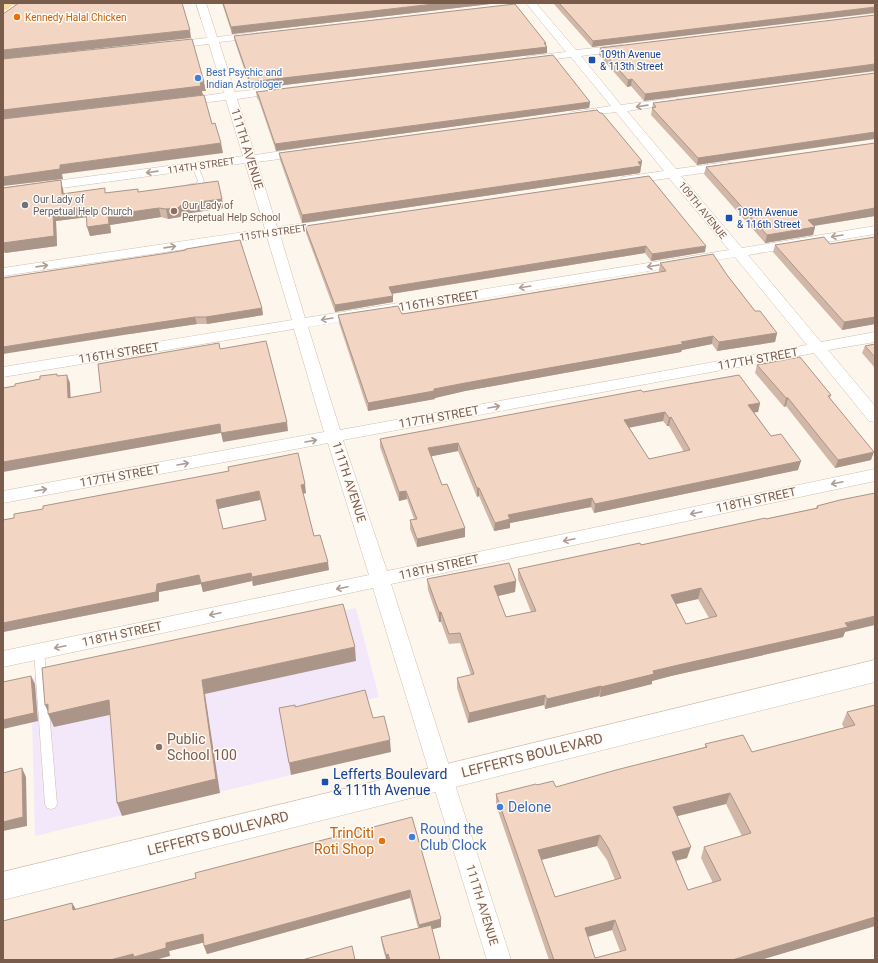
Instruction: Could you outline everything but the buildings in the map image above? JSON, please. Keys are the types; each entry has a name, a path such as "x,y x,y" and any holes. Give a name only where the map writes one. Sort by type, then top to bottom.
{"main road":[{"path":"3,8 9,3"}],"street":[{"path":"3,8 61,3"},
{"name":"111TH AVENUE","path":"201,3 250,158 334,437 499,960"},
{"name":"109TH AVENUE","path":"530,4 875,417"},
{"path":"160,46 270,33"},
{"path":"521,60 635,46"},
{"path":"173,103 286,89"},
{"path":"565,116 683,100"},
{"name":"114TH STREET","path":"3,192 315,150"},
{"path":"610,183 738,164"},
{"name":"115TH STREET","path":"3,272 342,222"},
{"name":"116TH STREET","path":"3,372 875,230"},
{"name":"117TH STREET","path":"3,498 875,337"},
{"name":"118TH STREET","path":"3,659 875,475"},
{"name":"LEFFERTS BOULEVARD","path":"3,886 875,671"}],"lane":[{"path":"185,187 199,185 201,181 196,166"},
{"path":"39,651 51,804"}],"shaded area":[{"name":"Public School 100","path":"356,608 379,697 281,720 291,775 35,836 31,678"}],"place":[{"name":"Kennedy Halal Chicken","path":"17,17"},
{"name":"109th Avenue & 113th Street","path":"592,60"},
{"name":"Best Psychic and Indian Astrologer","path":"198,78"},
{"name":"Our Lady of Perpetual Help Church","path":"25,205"},
{"name":"Our Lady of Perpetual Help School","path":"174,211"},
{"name":"109th Avenue & 116th Street","path":"729,218"},
{"name":"Public School 100","path":"159,747"},
{"name":"Lefferts Boulevard & 111th Avenue","path":"325,782"},
{"name":"Delone","path":"500,807"},
{"name":"Round the Club Clock","path":"412,837"},
{"name":"TrinCiti Roti Shop","path":"382,841"}]}
